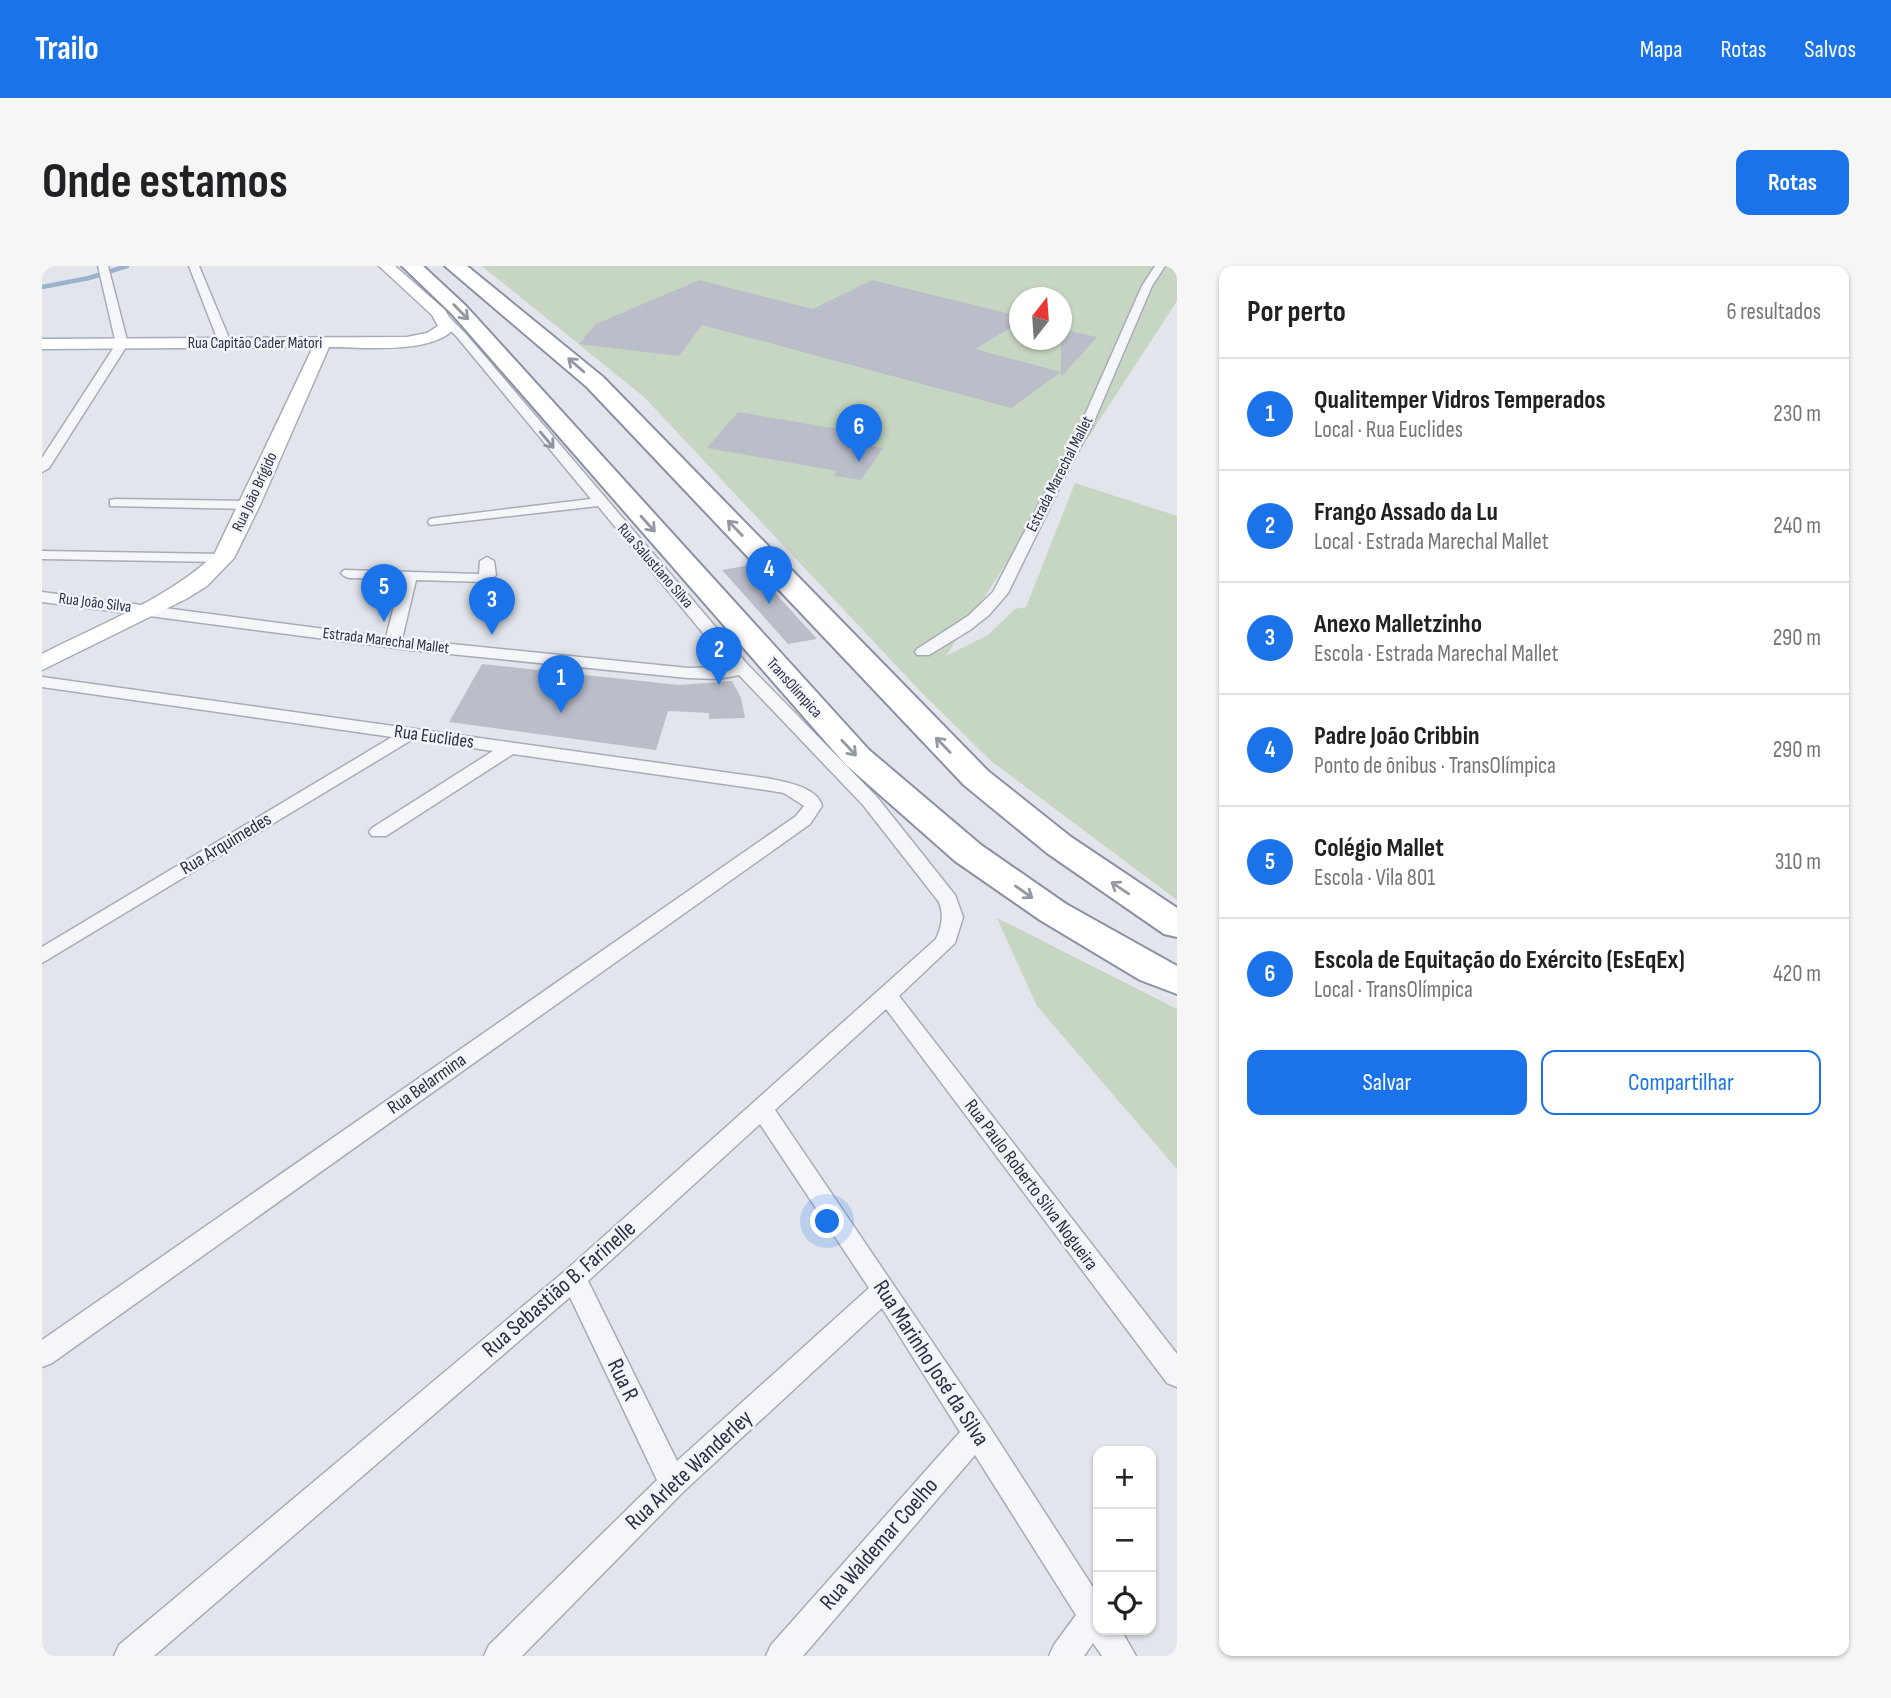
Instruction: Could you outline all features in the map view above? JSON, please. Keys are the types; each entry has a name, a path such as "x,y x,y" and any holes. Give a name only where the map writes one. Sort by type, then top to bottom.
{"highway":[{"name":"TransOlímpica","path":"411,266 459,310 506,362 605,492 840,738 905,800 968,853 1053,912 1154,971 1177,981"},
{"path":"455,266 595,382 976,778 1059,845 1177,925"},
{"path":"461,335 470,339 505,373 583,459 605,492"}],"street":[{"path":"194,266 225,343"},
{"path":"386,266 461,335"},
{"name":"Estrada Marechal Mallet","path":"923,652 966,627 989,607 1000,593 1062,468 1086,426 1147,286 1160,266"},
{"path":"42,468 122,344 104,270"},
{"name":"Rua Capitão Cader Matori","path":"42,344 407,342 432,337 447,328 439,313"},
{"name":"Rua João Brígido","path":"149,610 199,581 223,558 250,505 323,343"},
{"path":"435,522 605,492"},
{"name":"Rua Salustiano Silva","path":"605,492 742,669 870,801 948,900"},
{"path":"115,503 250,505"},
{"path":"42,555 223,558"},
{"path":"349,573 482,579 488,575 487,561"},
{"path":"393,642 410,575"},
{"name":"Rua João Silva","path":"42,597 149,610"},
{"path":"42,663 149,610"},
{"name":"Estrada Marechal Mallet","path":"149,610 393,642 621,667 714,673 742,669"},
{"name":"Rua Euclides","path":"42,682 766,784 805,795 813,801 811,811"},
{"name":"Rua Arquimedes","path":"42,956 411,733"},
{"path":"379,832 510,748"},
{"name":"Rua Belarmina","path":"42,1355 791,828 811,811"},
{"name":"Rua Sebastião B. Farinelle","path":"130,1656 573,1278 945,943 954,918 948,900"},
{"name":"Rua Paulo Roberto Silva Nogueira","path":"886,994 1177,1375"},
{"name":"Rua Marinho José da Silva","path":"761,1107 884,1290 1093,1613"},
{"name":"Rua R","path":"573,1278 673,1483"},
{"name":"Rua Arlete Wanderley","path":"500,1656 673,1483 884,1290"},
{"name":"Rua Waldemar Coelho","path":"782,1656 976,1432"},
{"path":"1065,1656 1093,1628"},
{"name":"Rua Marinho José da Silva","path":"1107,1635 1120,1656"}],"green space":[{"path":"482,266 1177,266 1177,301 946,656 988,635 1015,609 1026,607 1075,483 1177,516 1177,900 991,761 922,693 644,397"},
{"path":"997,918 1177,1009 1177,1169 1037,1006"}],"building":[{"path":"699,280 813,309 872,280 1009,314 1009,329 975,349 1061,372 1011,408 702,325 679,356 579,344 596,324"},
{"path":"1072,331 1097,337 1061,377 1061,350 1072,350"},
{"path":"738,412 857,432 849,442 883,448 861,480 834,476 837,471 707,448"},
{"path":"750,565 817,639 788,644 722,570"},
{"path":"482,664 679,685 732,681 741,698 745,718 709,719 709,713 668,711 656,750 449,722"}],"waterway":[{"path":"42,287 89,278 127,266"}],"place":[{"name":"Escola de Equitação do Exército (EsEqEx)","path":"859,462"},
{"name":"Padre João Cribbin","path":"769,604"},
{"name":"Colégio Mallet","path":"384,622"},
{"name":"Anexo Malletzinho","path":"492,635"},
{"name":"Frango Assado da Lu","path":"719,685"},
{"name":"Qualitemper Vidros Temperados","path":"561,713"}]}
